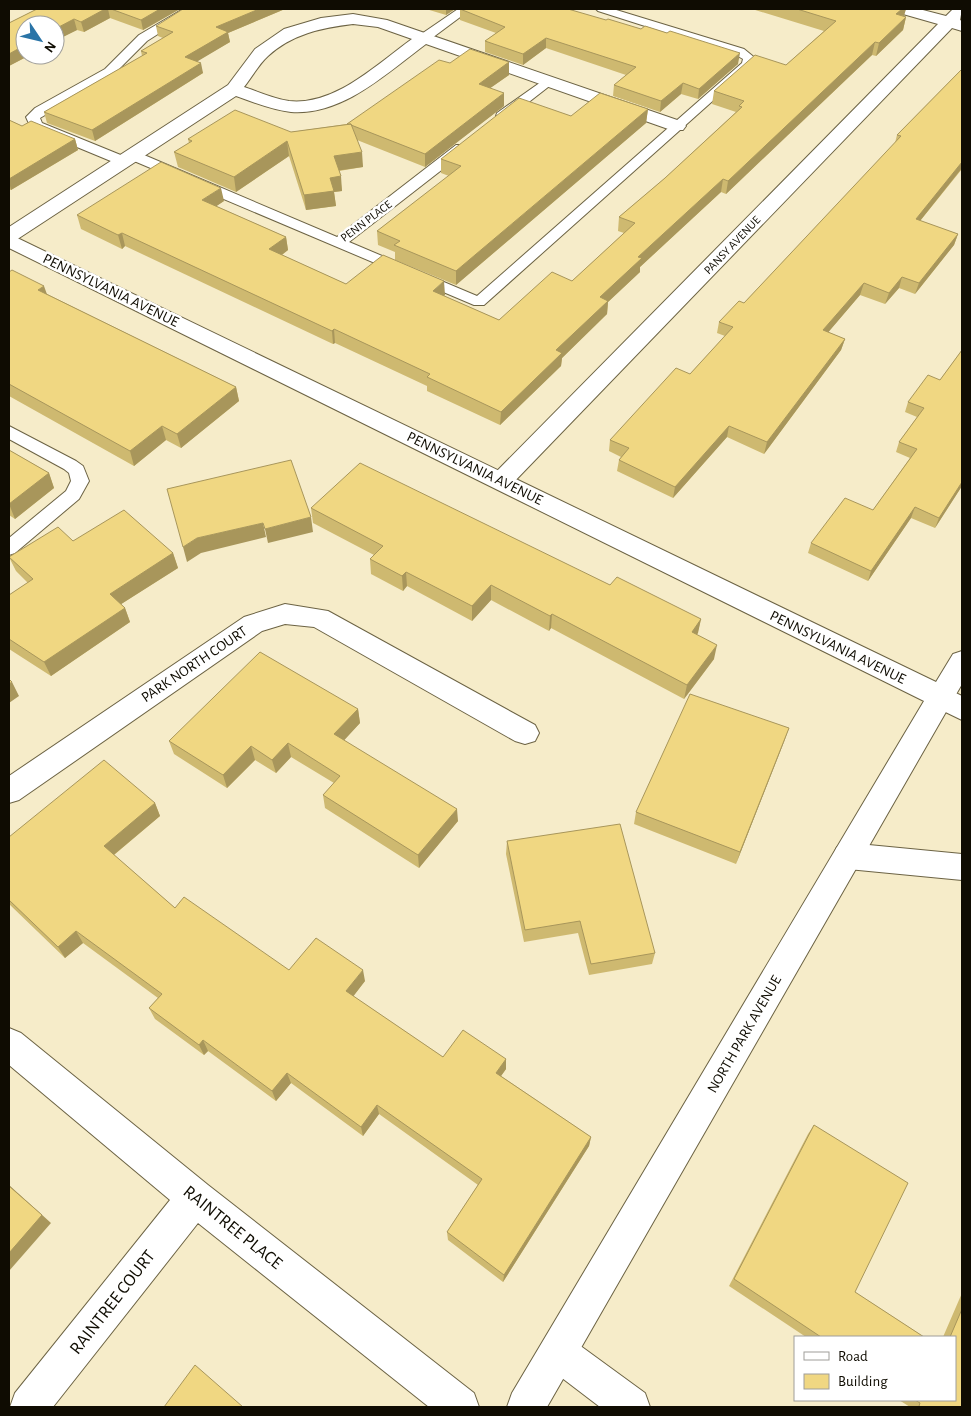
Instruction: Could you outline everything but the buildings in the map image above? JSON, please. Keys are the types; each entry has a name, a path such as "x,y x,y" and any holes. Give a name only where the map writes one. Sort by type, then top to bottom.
{"street":[{"path":"902,9 958,19"},
{"path":"9,236 234,89 261,53 290,33 321,23 353,19 382,23 677,126"},
{"name":"PANSY AVENUE","path":"502,480 958,19"},
{"path":"234,89 274,103 296,107 318,105 340,96 424,38"},
{"name":"PENNSYLVANIA AVENUE","path":"9,240 502,480 952,703"},
{"name":"PARK NORTH COURT","path":"9,791 253,624 285,614 319,618 526,732"},
{"name":"NORTH PARK AVENUE","path":"526,1407 848,856 952,703 962,661"},
{"path":"848,856 962,867"},
{"name":"RAINTREE PLACE","path":"9,1044 195,1198 460,1407"},
{"name":"RAINTREE COURT","path":"29,1407 195,1198"},
{"path":"558,1352 631,1407"}],"lane":[{"name":"PENN PLACE","path":"191,9 149,34 109,72 40,111 33,117 36,125 128,158 338,243 470,141"},
{"path":"424,38 465,9"},
{"path":"338,243 478,302 748,64 749,58 740,52 602,9"},
{"path":"494,123 548,81"},
{"path":"9,432 70,465 77,470 80,481 73,495 9,548"}]}
